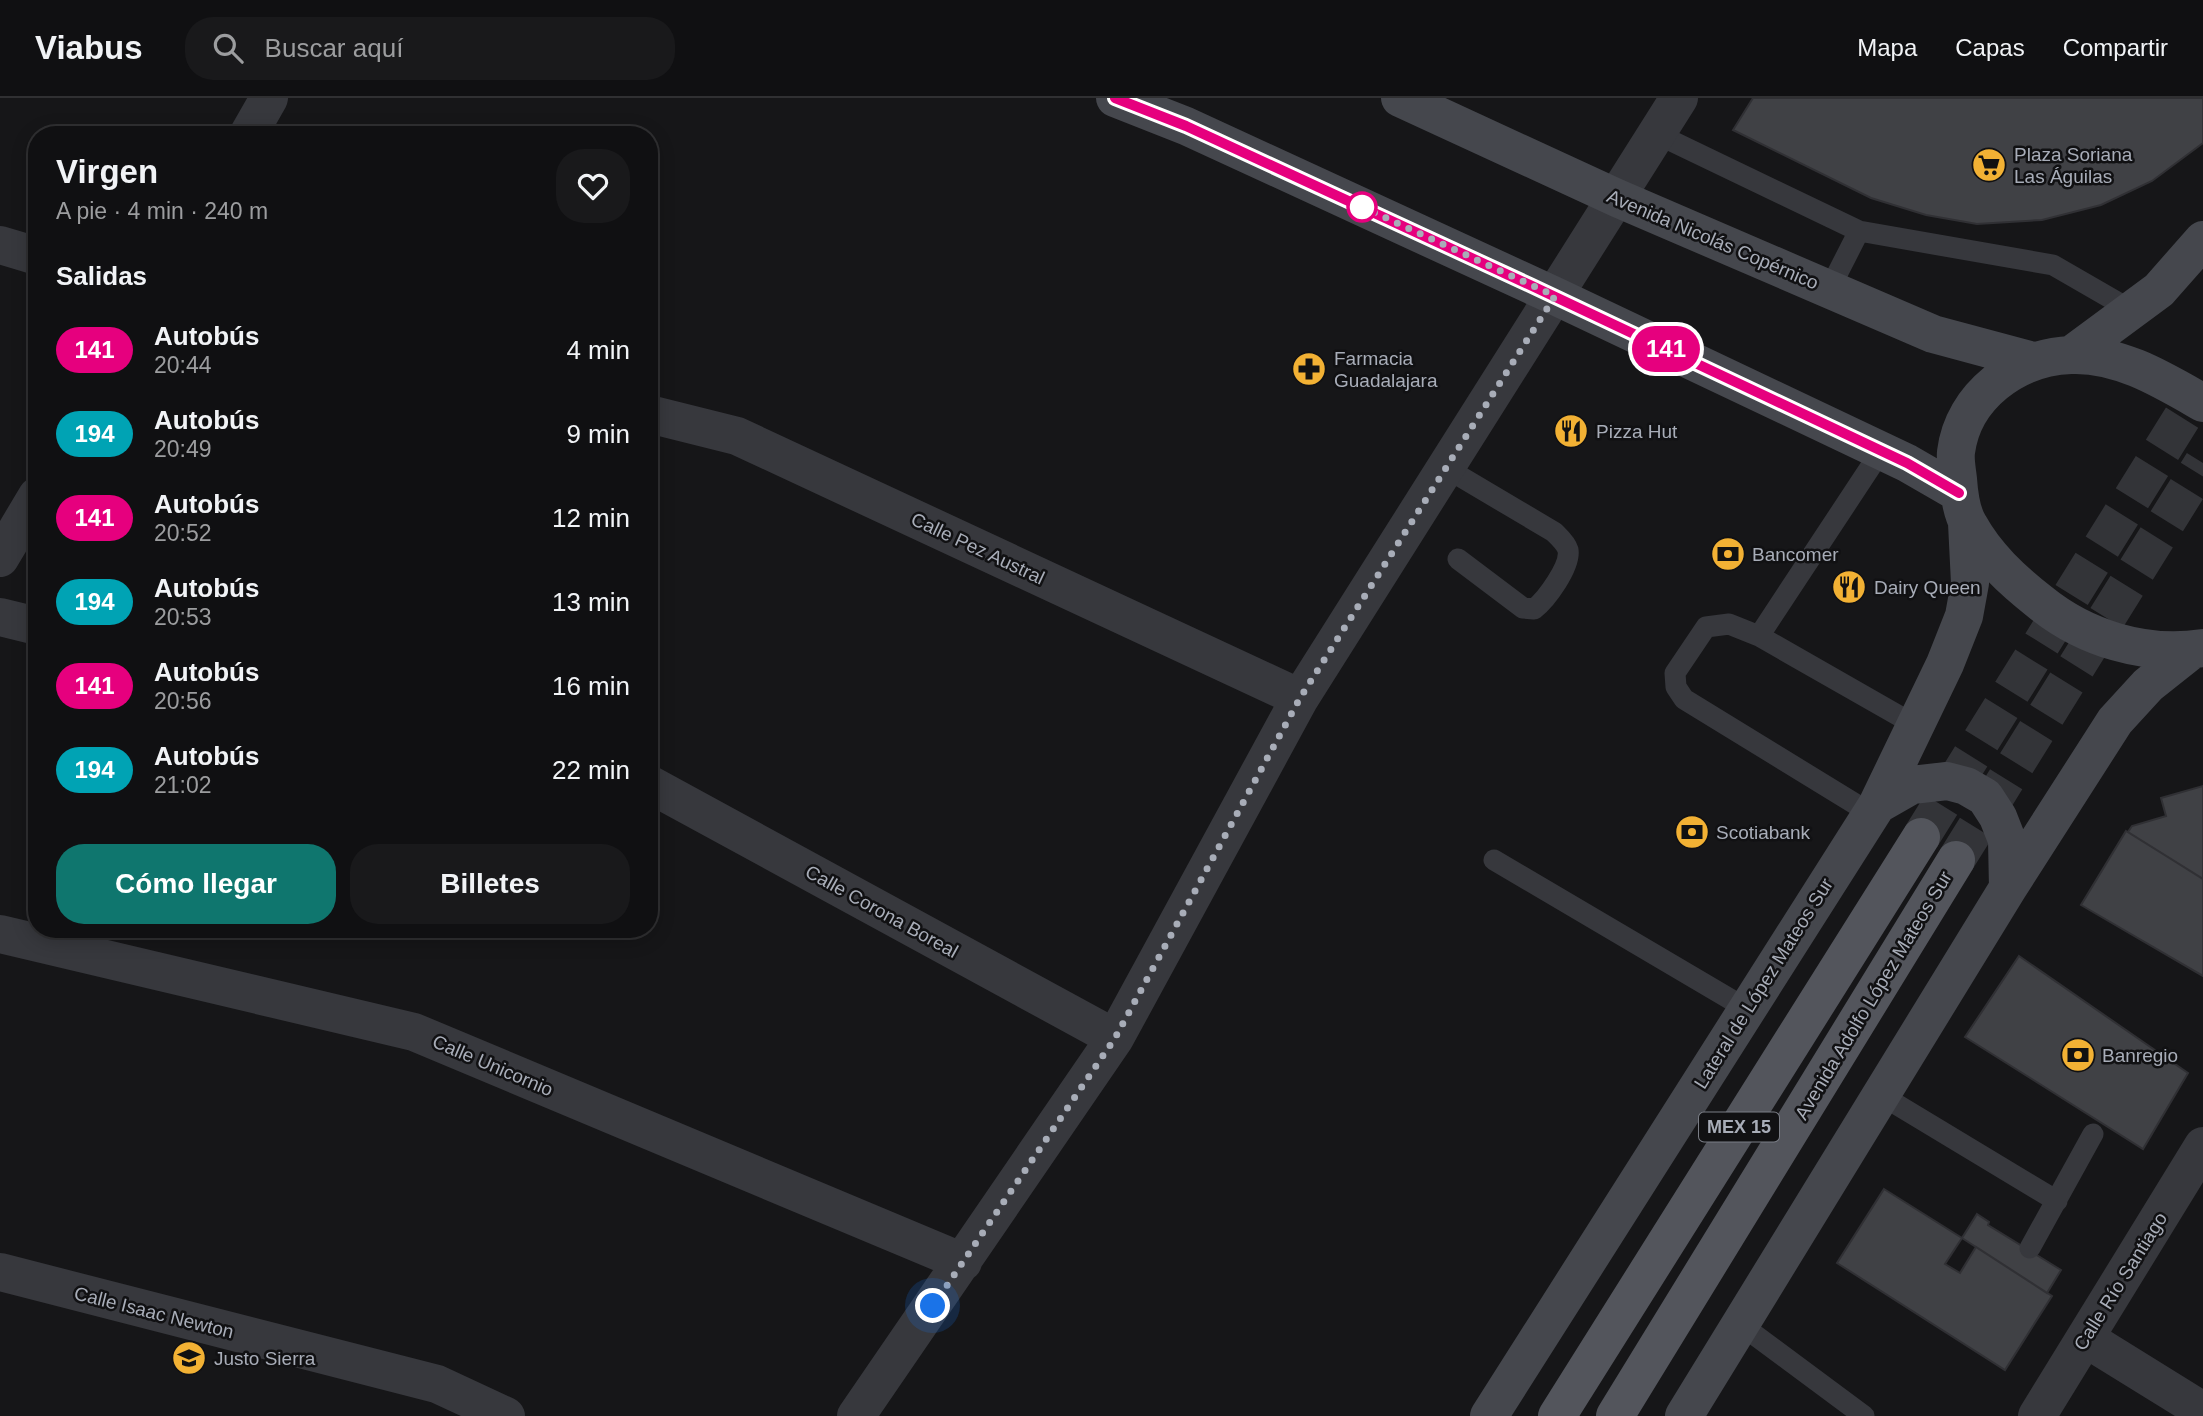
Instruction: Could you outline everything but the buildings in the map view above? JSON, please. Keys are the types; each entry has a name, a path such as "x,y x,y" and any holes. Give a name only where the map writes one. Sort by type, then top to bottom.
{"main road":[{"path":"1115,98 1180,112 1555,296 1881,451 1963,508 1991,558 2061,619 2107,640 2152,649 2198,649"},
{"name":"Avenida Nicolás Copérnico","path":"1400,98 1616,198 1933,334 2033,361"},
{"path":"2071,355 2159,290 2203,240"},
{"path":"2033,361 2071,355 2116,360 2158,378 2203,403"},
{"name":"Lateral de López Mateos Sur","path":"1489,1416 1874,809 1945,664 1964,616 1970,583 1956,454 1962,427 1980,396 2001,377 2033,361"},
{"path":"1684,1416 2008,888 2115,721 2148,685 2198,649"},
{"path":"1874,809 1912,785 1947,781 1966,786 1984,797 1998,817 2007,840 2008,888"},
{"name":"MEX 15","path":"1557,1416 1921,837"},
{"name":"Avenida Adolfo López Mateos Sur","path":"1615,1416 1956,860"}],"street":[{"path":"253,126 270,98"},
{"path":"856,1416 1115,1038 1300,698 1679,98"},
{"path":"0,245 28,253"},
{"name":"Calle Pez Austral","path":"658,416 737,436 1300,698"},
{"path":"0,558 28,511"},
{"path":"0,617 28,624"},
{"name":"Calle Corona Boreal","path":"658,790 1115,1038"},
{"name":"Calle Unicornio","path":"0,934 414,1032 963,1262"},
{"name":"Calle Río Santiago","path":"2037,1416 2203,1146"},
{"name":"Calle Isaac Newton","path":"0,1272 437,1384 506,1416"},
{"path":"2085,1338 2203,1411"}],"lane":[{"path":"1657,134 1859,231 2053,265 2131,310"},
{"path":"1829,290 1859,231"},
{"path":"1759,636 1881,451"},
{"path":"1446,468 1554,532 1568,550 1564,569 1534,609 1523,608 1458,559"},
{"path":"1874,809 1684,699 1674,680 1675,673 1706,627 1729,624 1759,636 1915,725"},
{"path":"1494,860 1747,1010"},
{"path":"1881,1095 2057,1200"},
{"path":"2030,1248 2093,1134"},
{"path":"1740,1324 1864,1416"}],"tunnel":[{"path":"1921,837 2203,384"},
{"path":"1956,860 2203,463"}],"bus line":[{"name":"141","path":"1115,98 1186,126 1555,296 1907,463 1959,493"}],"place":[{"name":"Plaza Soriana Las Águilas","path":"1989,165"},
{"name":"Farmacia Guadalajara","path":"1309,369"},
{"name":"Pizza Hut","path":"1571,431"},
{"name":"Bancomer","path":"1728,554"},
{"name":"Dairy Queen","path":"1849,587"},
{"name":"Scotiabank","path":"1692,832"},
{"name":"Banregio","path":"2078,1055"},
{"name":"Justo Sierra","path":"189,1358"}],"route":[{"path":"933,1306 1115,1038 1300,698 1555,296 1358,205 1362,207"}]}
